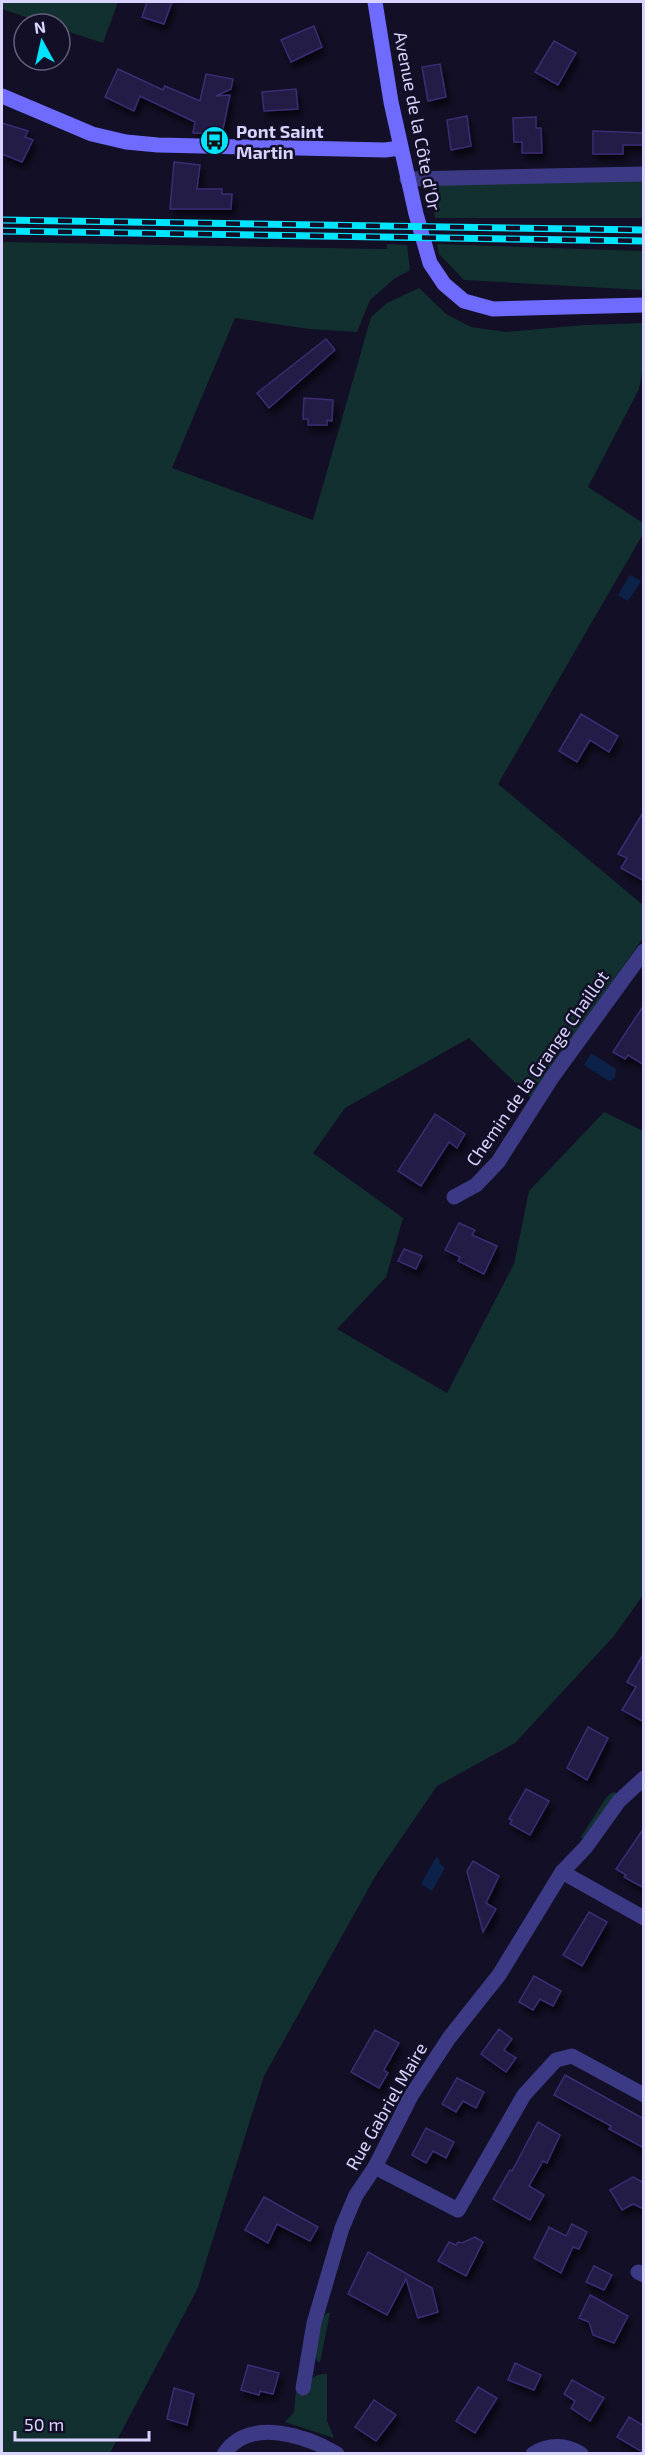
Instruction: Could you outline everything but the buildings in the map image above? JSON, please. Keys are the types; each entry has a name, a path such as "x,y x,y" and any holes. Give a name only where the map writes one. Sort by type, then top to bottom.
{"main road":[{"name":"Avenue de la Côte d'Or","path":"375,2 407,178 425,248 436,274 444,284 464,301 478,306 508,309 644,305"},
{"path":"2,96 92,134 126,142 385,150 400,148"}],"street":[{"path":"407,178 644,174"},
{"name":"Chemin de la Grange Chaillot","path":"454,1197 476,1185 498,1162 553,1076 644,951"},
{"name":"Rue Gabriel Maire","path":"303,2388 314,2323 342,2228 356,2195 375,2167 411,2096 429,2066 499,1975 562,1872 586,1847 619,1802 644,1778"},
{"path":"562,1872 644,1918"},
{"path":"375,2167 458,2210 524,2095 556,2060 572,2056 580,2059 644,2094"},
{"path":"224,2454 238,2441 258,2433 268,2432 302,2437 337,2454"},
{"path":"533,2454 547,2447 562,2445 581,2454"}],"green space":[{"path":"2,2 118,2 103,43 72,33 72,12 12,12 2,9"},
{"path":"643,181 643,218 435,218 431,184"},
{"path":"2,242 380,249 387,249 387,244 407,245 410,270 394,279 370,300 357,332 309,329 235,318 172,468 313,520 371,317 387,303 419,288 446,314 471,327 506,332 585,325 643,323 643,368 639,389 588,487 643,523 643,534 498,784 643,905 643,938 531,1098 469,1038 345,1108 313,1153 403,1218 386,1277 337,1329 447,1393 514,1264 529,1191 604,1112 643,1131 643,1595 614,1636 515,1743 437,1786 376,1875 264,2076 197,2290 110,2453 2,2454"},
{"path":"437,244 643,251 643,290 464,280 439,254"},
{"path":"615,1792 617,1795 584,1838 580,1838 606,1798"},
{"path":"330,2313 320,2362 318,2362 315,2356 323,2317"},
{"path":"327,2374 327,2421 334,2438 285,2422 294,2412 296,2390 307,2391 313,2378"}],"water":[{"path":"630,575 641,581 628,601 618,595"},
{"path":"591,1053 616,1069 615,1078 609,1081 584,1065"},
{"path":"436,1857 445,1868 432,1891 421,1884"}],"railway":[{"path":"2,220 644,230"},
{"path":"2,231 644,241"}],"place":[{"name":"Pont Saint Martin","path":"215,141"}]}
